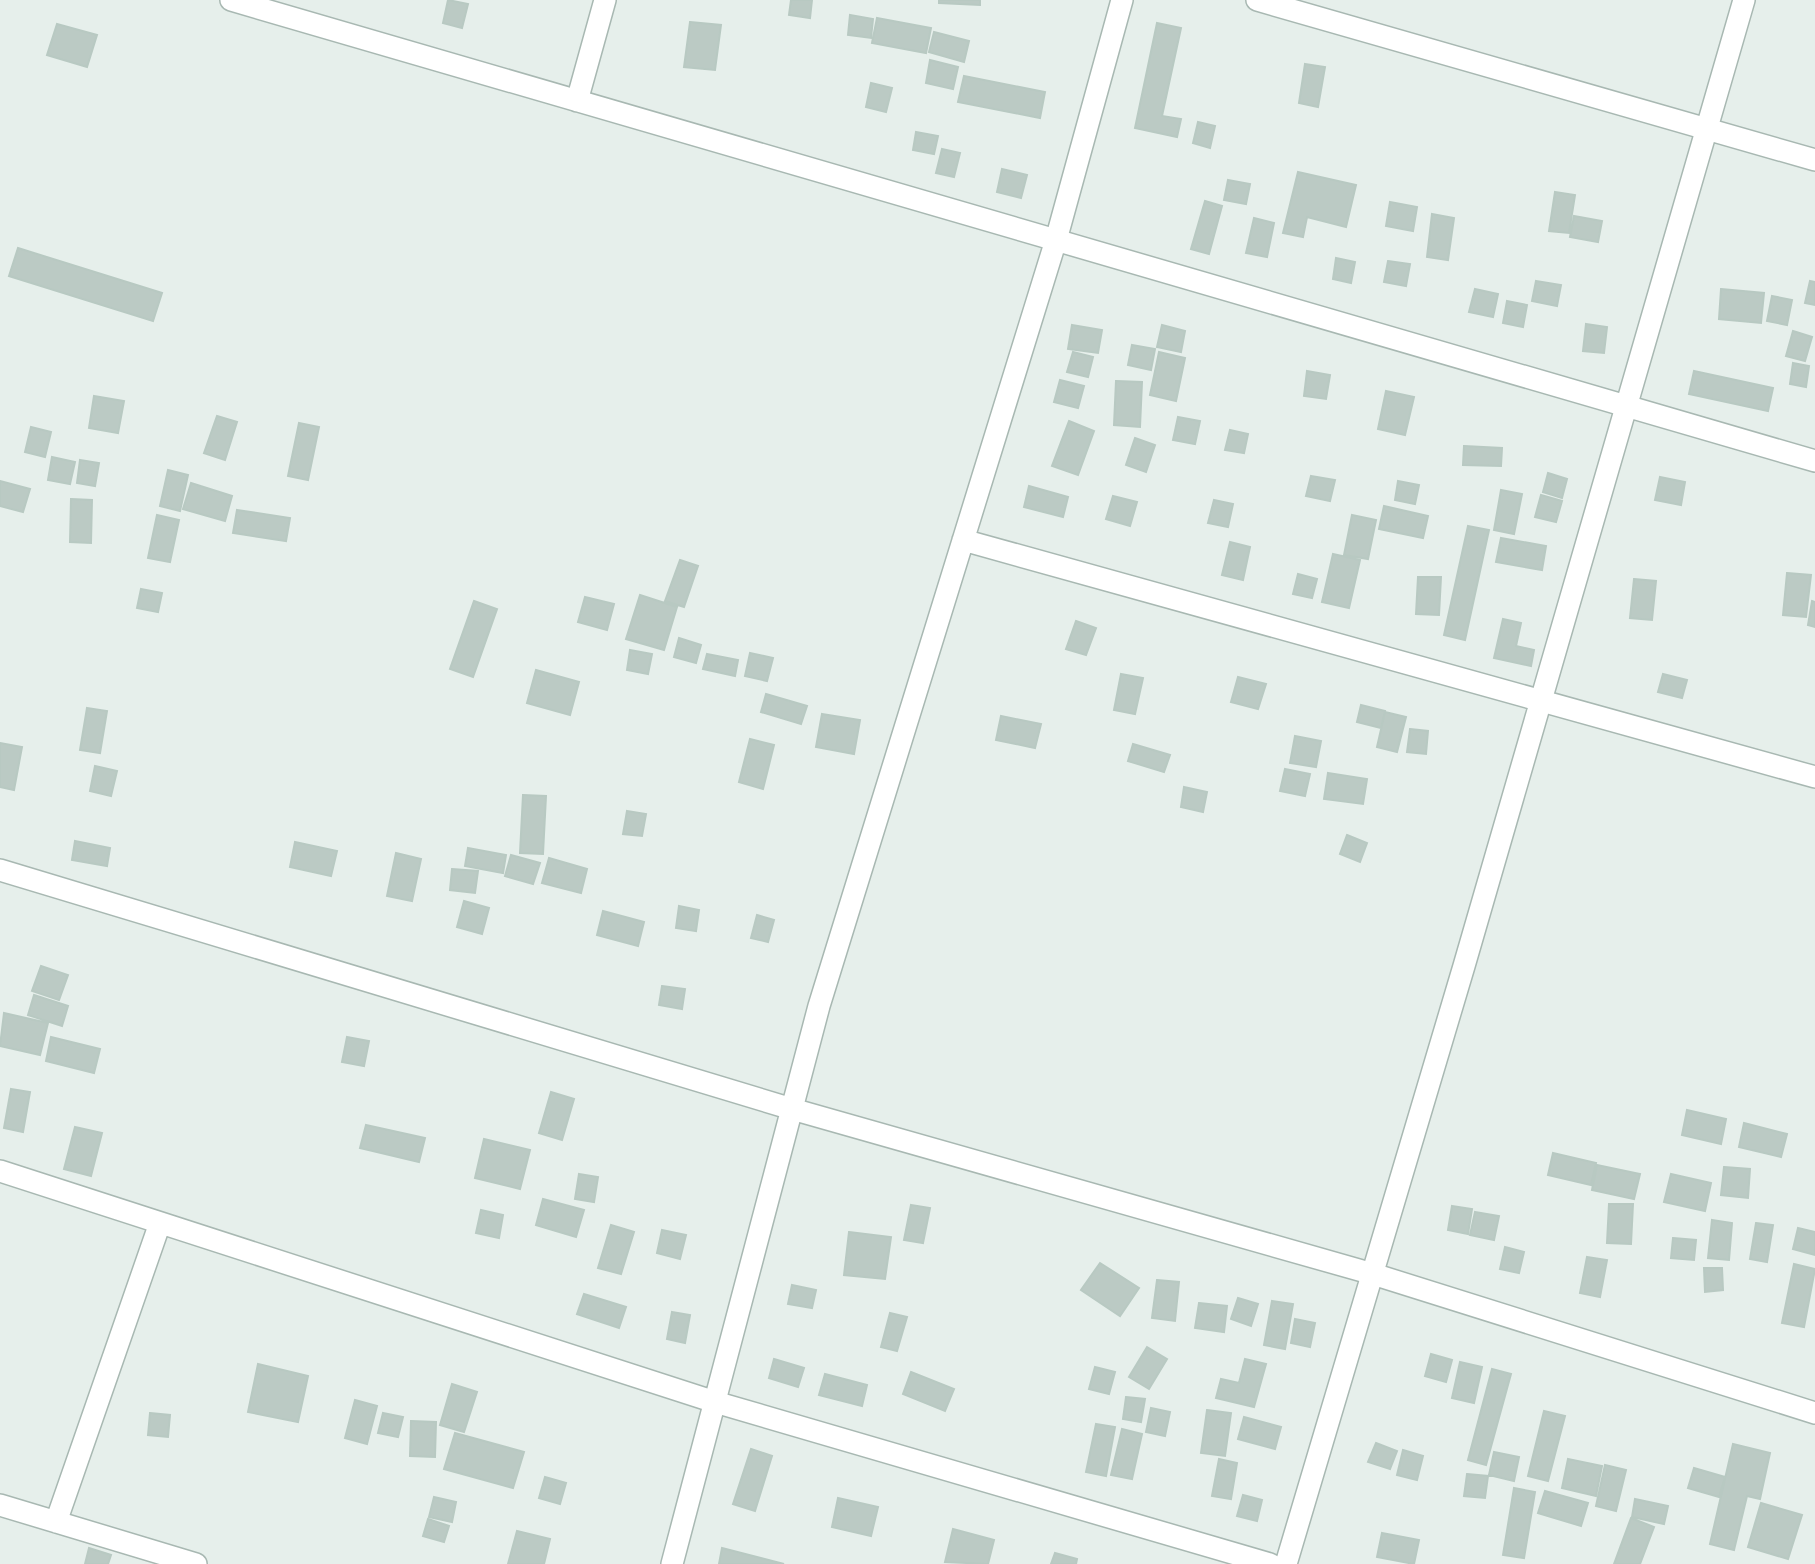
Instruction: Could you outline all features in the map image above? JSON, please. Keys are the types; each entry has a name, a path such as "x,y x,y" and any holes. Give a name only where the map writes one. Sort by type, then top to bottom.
{"street":[{"path":"231,0 1815,460"},
{"path":"577,100 605,0"},
{"path":"672,1564 819,1006 1056,240 1122,0"},
{"path":"1257,0 1815,160"},
{"path":"1286,1564 1541,701 1744,0"},
{"path":"963,540 1815,777"},
{"path":"0,870 792,1109 1373,1274 1815,1413"},
{"path":"0,1171 715,1402 1270,1564"},
{"path":"56,1522 160,1223"},
{"path":"0,1505 196,1564"}],"building":[{"path":"448,0 468,4 462,28 443,23"},
{"path":"791,0 812,0 810,18 789,15"},
{"path":"939,0 980,0 980,5 939,3"},
{"path":"850,15 873,19 871,38 848,35"},
{"path":"877,18 931,28 926,53 872,43"},
{"path":"690,22 721,25 715,70 684,67"},
{"path":"1157,23 1181,28 1162,116 1181,119 1177,137 1135,128"},
{"path":"57,24 97,35 87,67 47,55"},
{"path":"934,32 969,41 964,62 929,52"},
{"path":"930,60 958,67 953,89 926,83"},
{"path":"1305,64 1325,67 1318,107 1299,103"},
{"path":"964,76 1045,92 1040,118 958,102"},
{"path":"871,83 892,88 886,112 866,107"},
{"path":"1198,122 1215,126 1210,148 1193,143"},
{"path":"916,132 938,136 934,154 913,150"},
{"path":"942,149 960,153 954,177 936,173"},
{"path":"1002,169 1027,175 1021,198 997,192"},
{"path":"1298,172 1356,185 1346,227 1307,217 1303,237 1283,233"},
{"path":"1228,180 1250,184 1246,204 1224,200"},
{"path":"1555,192 1575,195 1569,233 1549,231"},
{"path":"1205,201 1222,206 1209,254 1191,249"},
{"path":"1390,202 1417,207 1413,231 1386,226"},
{"path":"1432,214 1454,218 1448,260 1427,257"},
{"path":"1574,216 1602,221 1598,242 1570,237"},
{"path":"1254,218 1274,223 1267,257 1246,253"},
{"path":"18,248 162,293 153,321 9,276"},
{"path":"1336,258 1355,262 1351,283 1333,279"},
{"path":"1388,261 1410,264 1406,286 1384,282"},
{"path":"1536,281 1561,285 1557,306 1532,301"},
{"path":"1810,281 1815,282 1815,305 1805,303"},
{"path":"1475,289 1498,294 1493,317 1469,312"},
{"path":"1721,289 1764,293 1761,323 1719,319"},
{"path":"1772,296 1792,300 1787,325 1767,321"},
{"path":"1507,301 1527,305 1523,327 1503,323"},
{"path":"1586,324 1607,327 1604,353 1583,351"},
{"path":"1072,325 1102,330 1098,353 1068,349"},
{"path":"1162,325 1185,331 1181,352 1157,347"},
{"path":"1793,331 1812,337 1805,361 1786,356"},
{"path":"1132,345 1155,349 1151,370 1128,365"},
{"path":"1073,352 1093,357 1088,377 1067,372"},
{"path":"1159,352 1185,358 1176,401 1150,395"},
{"path":"1793,363 1809,366 1806,387 1790,384"},
{"path":"1307,371 1330,375 1326,399 1304,396"},
{"path":"1694,371 1773,388 1768,411 1689,394"},
{"path":"1060,380 1084,386 1078,408 1054,402"},
{"path":"1116,381 1142,382 1140,427 1114,425"},
{"path":"1386,391 1414,397 1405,435 1378,429"},
{"path":"94,396 124,401 118,433 89,428"},
{"path":"217,416 237,422 225,460 204,453"},
{"path":"1178,417 1200,421 1195,444 1173,440"},
{"path":"1069,421 1094,431 1078,475 1052,466"},
{"path":"299,423 319,427 308,480 288,476"},
{"path":"31,427 51,432 45,457 25,452"},
{"path":"1230,430 1248,434 1244,453 1225,450"},
{"path":"1135,438 1155,445 1146,472 1126,465"},
{"path":"1464,446 1502,448 1501,466 1463,465"},
{"path":"52,457 75,462 70,484 48,480"},
{"path":"80,460 99,463 95,486 77,483"},
{"path":"168,470 188,475 180,511 160,506"},
{"path":"1548,473 1567,479 1562,498 1543,492"},
{"path":"1311,476 1335,480 1330,501 1306,496"},
{"path":"1660,477 1685,482 1681,505 1655,500"},
{"path":"0,481 30,489 23,512 0,506"},
{"path":"1398,481 1419,485 1415,504 1395,500"},
{"path":"191,483 232,496 225,521 183,509"},
{"path":"1029,486 1068,497 1063,517 1024,507"},
{"path":"1501,490 1522,494 1514,534 1494,530"},
{"path":"1541,495 1562,501 1556,522 1535,517"},
{"path":"1113,496 1137,502 1130,526 1106,519"},
{"path":"71,499 92,500 91,543 70,542"},
{"path":"1214,500 1233,504 1228,527 1208,523"},
{"path":"1384,506 1428,516 1423,538 1379,529"},
{"path":"237,510 290,518 286,541 233,533"},
{"path":"157,515 179,520 170,562 148,558"},
{"path":"1352,515 1376,520 1368,559 1344,555"},
{"path":"1468,526 1489,530 1465,640 1444,635"},
{"path":"1501,538 1546,546 1542,570 1496,562"},
{"path":"1230,542 1250,547 1243,580 1222,575"},
{"path":"1333,554 1360,560 1349,608 1322,602"},
{"path":"680,560 698,566 684,607 665,601"},
{"path":"1787,573 1811,575 1806,617 1783,615"},
{"path":"1298,574 1317,579 1312,598 1293,594"},
{"path":"1418,577 1441,577 1439,615 1416,614"},
{"path":"1634,579 1656,581 1652,620 1630,618"},
{"path":"141,589 162,593 158,612 137,608"},
{"path":"640,595 677,607 664,650 626,639"},
{"path":"585,597 614,604 607,630 578,622"},
{"path":"474,601 497,609 473,677 450,669"},
{"path":"1812,601 1815,602 1815,627 1808,625"},
{"path":"1503,619 1521,623 1516,646 1534,650 1531,666 1494,658"},
{"path":"1076,621 1096,628 1086,655 1066,649"},
{"path":"679,638 701,645 696,663 674,657"},
{"path":"630,650 652,654 648,674 627,670"},
{"path":"750,653 773,658 767,681 745,676"},
{"path":"707,654 738,660 735,676 703,669"},
{"path":"536,670 579,682 570,715 527,703"},
{"path":"1121,674 1143,678 1135,714 1114,710"},
{"path":"1663,674 1687,680 1682,698 1658,692"},
{"path":"1238,677 1266,684 1258,709 1231,702"},
{"path":"766,694 807,706 801,724 761,712"},
{"path":"1361,705 1385,711 1381,728 1357,722"},
{"path":"87,708 107,711 100,753 80,750"},
{"path":"1385,712 1406,717 1397,752 1377,747"},
{"path":"822,714 860,720 854,754 816,747"},
{"path":"1001,716 1041,724 1035,748 996,740"},
{"path":"1410,729 1428,731 1426,754 1407,752"},
{"path":"1295,736 1321,741 1316,767 1290,763"},
{"path":"750,739 774,745 763,789 739,782"},
{"path":"0,743 22,747 14,790 0,787"},
{"path":"1133,744 1170,755 1164,772 1128,761"},
{"path":"95,766 117,771 111,796 90,791"},
{"path":"1285,769 1310,774 1305,796 1280,791"},
{"path":"1328,773 1367,779 1363,804 1324,799"},
{"path":"1184,787 1207,792 1203,812 1181,807"},
{"path":"523,795 546,796 543,854 520,853"},
{"path":"627,811 646,814 642,836 623,834"},
{"path":"1347,835 1367,843 1360,862 1340,854"},
{"path":"75,841 110,848 107,866 72,860"},
{"path":"295,842 337,851 331,876 290,867"},
{"path":"468,848 506,855 503,873 465,866"},
{"path":"396,853 421,859 412,901 387,896"},
{"path":"511,855 540,863 533,884 505,876"},
{"path":"549,858 587,869 581,893 542,883"},
{"path":"452,869 478,871 475,893 450,890"},
{"path":"464,901 489,908 482,934 457,927"},
{"path":"679,906 699,910 696,931 676,928"},
{"path":"603,911 644,922 638,946 597,935"},
{"path":"757,915 774,920 768,942 751,938"},
{"path":"41,966 68,975 59,1000 32,991"},
{"path":"662,986 685,989 682,1009 659,1005"},
{"path":"34,995 68,1006 62,1026 28,1015"},
{"path":"4,1013 48,1023 40,1055 0,1046"},
{"path":"51,1037 100,1049 94,1073 46,1061"},
{"path":"347,1037 369,1041 364,1066 342,1062"},
{"path":"11,1089 30,1092 23,1132 4,1128"},
{"path":"551,1092 574,1099 562,1140 539,1133"},
{"path":"1687,1110 1726,1119 1721,1144 1682,1135"},
{"path":"1744,1123 1787,1134 1781,1157 1739,1147"},
{"path":"366,1125 425,1138 419,1162 360,1148"},
{"path":"75,1127 102,1133 91,1176 64,1169"},
{"path":"484,1139 530,1150 520,1189 475,1178"},
{"path":"1553,1153 1596,1163 1591,1185 1548,1175"},
{"path":"1597,1165 1640,1174 1634,1199 1592,1190"},
{"path":"1724,1167 1750,1169 1748,1198 1721,1195"},
{"path":"579,1174 598,1177 594,1202 575,1199"},
{"path":"1671,1174 1711,1183 1705,1211 1664,1202"},
{"path":"543,1199 584,1210 576,1237 536,1225"},
{"path":"1609,1204 1633,1204 1631,1244 1607,1243"},
{"path":"911,1205 930,1208 923,1243 904,1240"},
{"path":"1452,1206 1472,1209 1468,1234 1448,1230"},
{"path":"481,1210 503,1215 499,1238 476,1233"},
{"path":"1475,1212 1499,1216 1494,1240 1470,1235"},
{"path":"1712,1220 1732,1223 1729,1260 1708,1258"},
{"path":"1756,1223 1773,1225 1767,1262 1750,1259"},
{"path":"611,1225 634,1232 621,1274 598,1268"},
{"path":"1798,1228 1815,1232 1815,1255 1793,1249"},
{"path":"662,1230 686,1235 680,1259 657,1253"},
{"path":"849,1232 891,1237 885,1279 844,1275"},
{"path":"1673,1238 1696,1240 1694,1260 1671,1258"},
{"path":"1505,1247 1524,1252 1519,1273 1500,1269"},
{"path":"1587,1257 1607,1260 1600,1297 1580,1293"},
{"path":"1100,1263 1139,1288 1120,1316 1081,1290"},
{"path":"1794,1264 1815,1269 1804,1327 1782,1323"},
{"path":"1704,1268 1722,1268 1723,1290 1705,1292"},
{"path":"1157,1280 1179,1282 1175,1321 1152,1318"},
{"path":"792,1285 816,1290 812,1308 788,1304"},
{"path":"584,1294 626,1307 619,1328 577,1314"},
{"path":"1238,1298 1258,1304 1251,1326 1231,1319"},
{"path":"1272,1301 1293,1304 1285,1349 1264,1345"},
{"path":"1199,1303 1227,1306 1224,1332 1195,1328"},
{"path":"672,1312 690,1315 685,1343 667,1339"},
{"path":"890,1313 907,1317 897,1351 881,1347"},
{"path":"1295,1319 1315,1323 1310,1347 1291,1343"},
{"path":"1147,1347 1167,1359 1149,1389 1129,1377"},
{"path":"1431,1354 1452,1360 1446,1382 1425,1376"},
{"path":"774,1359 804,1368 798,1387 769,1378"},
{"path":"1245,1359 1266,1364 1254,1407 1216,1398 1221,1379 1239,1383"},
{"path":"1460,1362 1482,1367 1474,1403 1452,1398"},
{"path":"258,1364 308,1376 298,1422 248,1412"},
{"path":"1095,1367 1115,1372 1109,1394 1089,1389"},
{"path":"1492,1369 1511,1374 1486,1465 1468,1460"},
{"path":"911,1372 954,1389 945,1411 903,1394"},
{"path":"825,1374 867,1385 862,1406 819,1395"},
{"path":"452,1384 477,1392 464,1432 440,1425"},
{"path":"1126,1397 1145,1399 1141,1422 1123,1419"},
{"path":"355,1400 377,1406 367,1444 345,1438"},
{"path":"1151,1408 1170,1412 1165,1436 1146,1432"},
{"path":"1207,1410 1231,1413 1225,1456 1201,1453"},
{"path":"1544,1411 1565,1416 1548,1481 1528,1476"},
{"path":"150,1413 170,1415 168,1437 148,1435"},
{"path":"383,1413 403,1417 398,1437 378,1433"},
{"path":"1244,1417 1281,1427 1275,1449 1238,1439"},
{"path":"411,1421 436,1422 435,1457 410,1456"},
{"path":"1096,1424 1115,1427 1106,1476 1086,1472"},
{"path":"1122,1429 1142,1434 1132,1479 1111,1475"},
{"path":"455,1433 524,1452 513,1488 444,1469"},
{"path":"1376,1443 1397,1451 1390,1469 1368,1462"},
{"path":"1733,1444 1770,1453 1760,1499 1747,1496 1734,1550 1710,1544"},
{"path":"751,1449 772,1456 755,1511 733,1504"},
{"path":"1403,1450 1423,1456 1417,1480 1397,1475"},
{"path":"1494,1452 1519,1457 1514,1481 1489,1475"},
{"path":"1219,1459 1237,1463 1231,1499 1212,1496"},
{"path":"1568,1459 1602,1466 1596,1496 1562,1488"},
{"path":"1605,1465 1626,1470 1616,1511 1596,1506"},
{"path":"1694,1468 1725,1477 1719,1497 1688,1488"},
{"path":"1467,1474 1488,1476 1485,1498 1464,1496"},
{"path":"545,1477 566,1483 560,1504 539,1498"},
{"path":"1514,1488 1535,1492 1524,1558 1503,1555"},
{"path":"1545,1491 1588,1503 1581,1526 1538,1513"},
{"path":"1243,1495 1262,1500 1257,1521 1237,1516"},
{"path":"434,1497 456,1502 452,1522 429,1517"},
{"path":"838,1498 878,1507 871,1536 832,1527"},
{"path":"1635,1499 1668,1506 1664,1524 1632,1517"},
{"path":"1761,1503 1802,1515 1788,1559 1748,1547"},
{"path":"1631,1518 1654,1527 1640,1564 1614,1564"},
{"path":"428,1519 449,1526 444,1542 423,1536"},
{"path":"953,1529 994,1540 988,1564 945,1562"},
{"path":"517,1531 550,1539 544,1564 508,1564"},
{"path":"1382,1533 1419,1540 1414,1564 1377,1557"},
{"path":"89,1548 111,1555 108,1564 85,1564"},
{"path":"722,1548 784,1564 719,1564"},
{"path":"1055,1553 1077,1559 1076,1564 1051,1564"}]}
